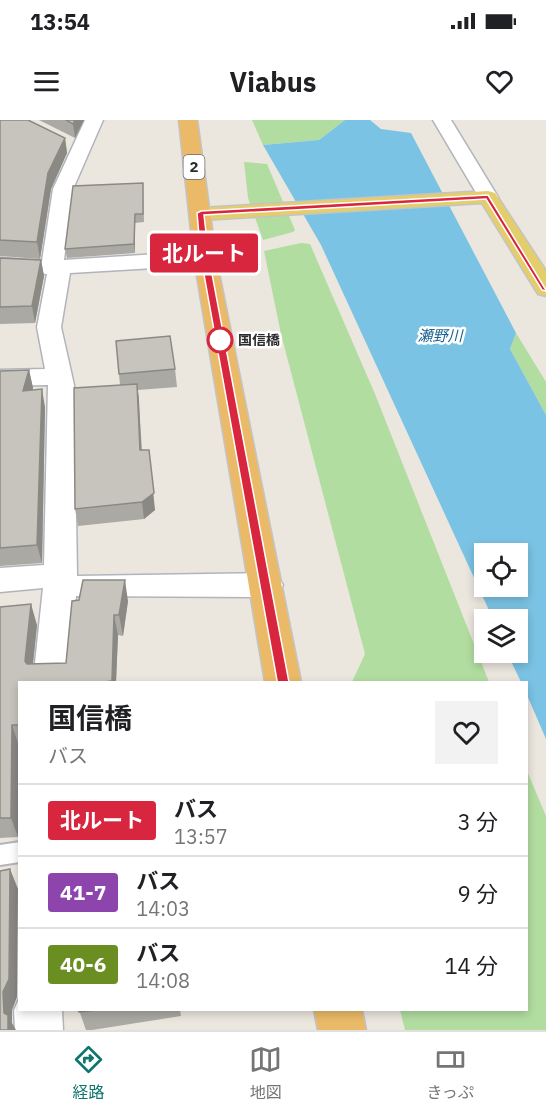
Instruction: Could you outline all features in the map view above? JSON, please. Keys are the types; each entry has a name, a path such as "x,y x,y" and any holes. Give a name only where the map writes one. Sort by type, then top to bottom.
{"highway":[{"name":"2","path":"188,120 205,258 283,681"},
{"path":"338,1011 342,1030"}],"main road":[{"path":"201,213 480,197 543,279"}],"street":[{"path":"51,681 60,581 61,385 48,327 63,189 94,120"},
{"path":"442,120 480,197"},
{"path":"62,141 80,150"},
{"path":"0,265 56,267 205,258"},
{"path":"0,378 59,376"},
{"path":"0,580 266,585"},
{"path":"38,1011 39,1030"}],"lane":[{"path":"0,855 18,852"}],"green space":[{"path":"252,120 345,120 319,140 263,145"},
{"path":"244,162 267,164 295,230 293,232 263,240 248,198"},
{"path":"301,243 310,244 375,394 474,644 474,663 481,663 489,681 352,681 365,654 281,334 264,251"},
{"path":"516,333 546,382 546,415 510,349"},
{"path":"528,773 546,816 546,1030 405,1030 400,1011 528,1011"}],"water":[{"name":"瀬野川","path":"345,120 370,120 381,129 411,133 516,333 510,349 546,415 546,739 528,697 528,681 521,681 512,663 528,663 528,609 488,609 483,597 528,597 528,543 474,543 474,578 321,245 263,145 319,140"}],"building":[{"path":"0,120 28,120 65,138 48,173 37,242 0,240"},
{"path":"143,183 143,214 135,214 134,244 65,249 73,186"},
{"path":"0,258 41,260 32,306 0,307"},
{"path":"170,336 175,369 119,374 116,341"},
{"path":"29,370 23,391 42,389 37,545 0,548 0,371"},
{"path":"137,384 140,450 149,450 154,493 142,502 75,509 74,388"},
{"path":"83,580 125,580 119,615 114,615 112,681 18,681 18,725 12,725 11,818 0,818 0,607 31,604 25,661 27,664 66,663 72,601 79,600"},
{"path":"10,869 9,979 3,992 4,1013 8,1015 8,1030 0,1030 0,871"}],"bus line":[{"name":"北ルート","path":"283,681 205,258 201,213 488,197 546,290"}],"place":[{"name":"国信橋","path":"220,340"}]}
